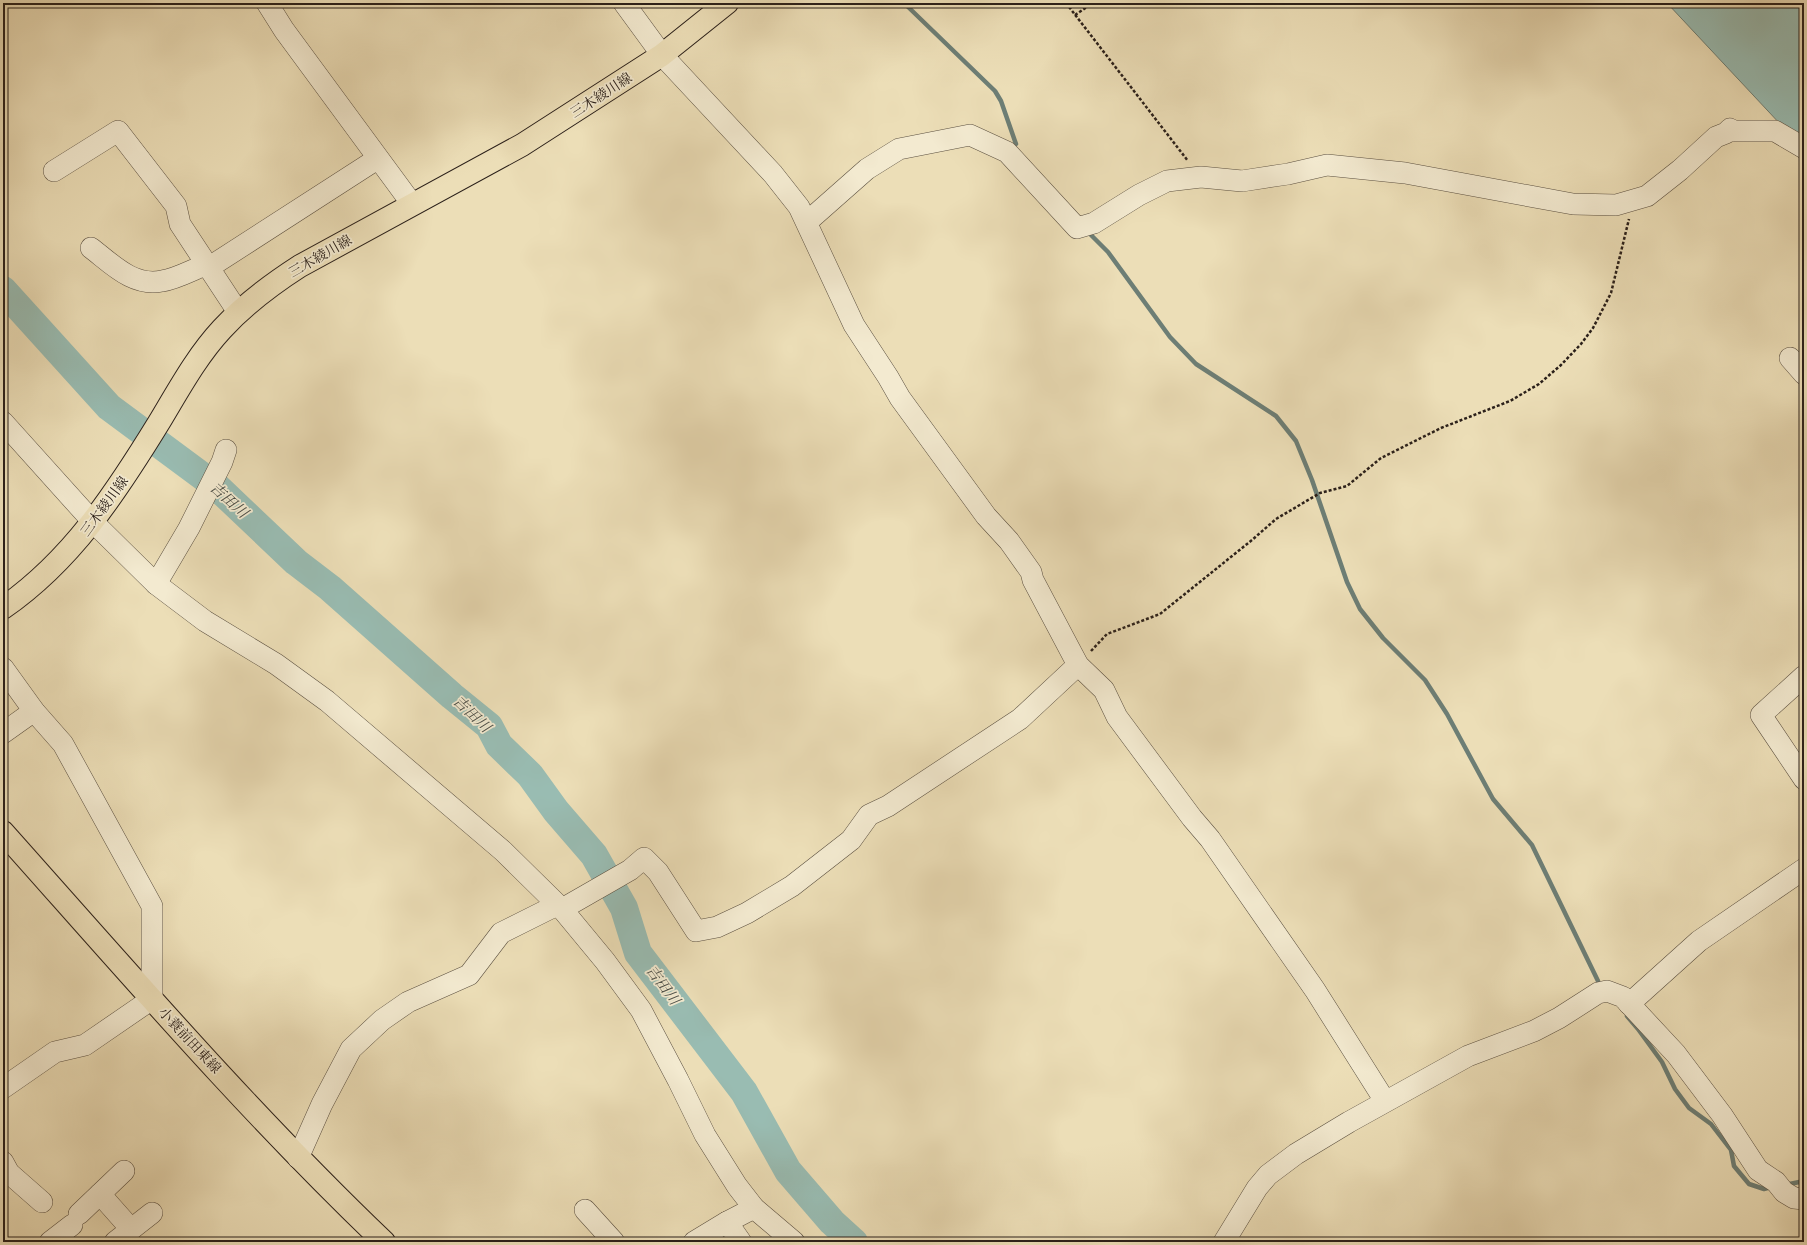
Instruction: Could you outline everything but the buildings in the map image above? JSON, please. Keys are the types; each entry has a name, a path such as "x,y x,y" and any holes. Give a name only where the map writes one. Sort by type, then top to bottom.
{"main road":[{"name":"三木綾川線","path":"3,608 20,597 50,570 93,522 131,469 187,375 238,312 273,283 300,266 522,145 662,55 727,3"},
{"name":"小蓑前田東線","path":"3,832 152,999 298,1158 384,1242"}],"street":[{"path":"267,3 284,30 377,159 412,204"},
{"path":"624,3 662,55 773,174 799,207 854,325 900,398 986,516 1009,541 1031,572 1033,580 1078,665 1104,690 1117,717 1210,839 1315,990 1385,1101"},
{"path":"807,222 868,169 899,149 970,136 1008,152 1077,228 1094,223 1139,194 1167,181 1201,177 1242,181 1288,174 1327,165 1405,173 1573,204 1616,205 1647,196 1680,170 1716,137 1726,133 1730,129 1734,131 1775,131 1804,148"},
{"path":"54,171 118,131 176,206 180,224 238,312"},
{"path":"91,248 125,274 141,282 162,281 207,266 377,159"},
{"path":"1790,358 1804,374"},
{"path":"6,433 156,584 205,620 276,664 327,701 503,851 559,907 605,961 641,1010 705,1135 737,1186 754,1208 794,1242"},
{"path":"156,584 189,528 224,456"},
{"path":"298,1158 322,1104 351,1049 382,1020 408,1002 469,975 501,933 584,897 630,870 644,858 658,872 696,931 717,927 747,913 792,886 851,840 869,815 888,806 1020,719 1078,665"},
{"path":"3,1088 55,1052 85,1045 152,999 152,906 63,744 34,712 5,673"},
{"path":"1804,676 1761,715 1804,779"},
{"path":"3,733 34,712"},
{"path":"1629,1004 1699,941 1804,869"},
{"path":"1224,1242 1247,1202 1268,1175 1296,1154 1385,1101 1468,1056 1515,1038 1559,1018 1598,993 1607,991 1623,996 1676,1054 1722,1115 1758,1170 1794,1198 1804,1199"},
{"path":"5,1171 42,1202"},
{"path":"50,1242 76,1220 124,1171"},
{"path":"100,1194 131,1229"},
{"path":"694,1242 754,1208"},
{"path":"585,1210 614,1242"},
{"path":"115,1242 152,1213"},
{"path":"727,1222 741,1242"}],"path":[{"path":"1066,3 1201,177"},
{"path":"1075,15 1093,3"},
{"path":"1078,665 1107,634 1160,614 1276,519 1320,493 1347,486 1381,458 1441,428 1510,401 1539,384 1562,365 1593,328 1611,293 1634,199"}],"water":[{"path":"1667,3 1804,3 1804,141 1782,126"}],"waterway":[{"path":"904,3 995,91 1001,101 1016,144"},
{"path":"1088,232 1108,252 1170,337 1196,364 1276,416 1296,441 1312,480 1347,582 1360,609 1383,638 1425,680 1447,714 1493,799 1532,845 1598,981"},
{"name":"吉田川","path":"3,290 109,407 217,487 296,562 330,588 452,696 489,726 499,745 530,775 556,811 594,855 624,908 638,953 744,1092 788,1171 832,1222 854,1242"},
{"path":"1627,1016 1662,1062 1675,1089 1689,1108 1711,1124 1731,1150 1734,1166 1749,1184 1764,1189 1771,1187"},
{"path":"1785,1185 1804,1181"}]}
